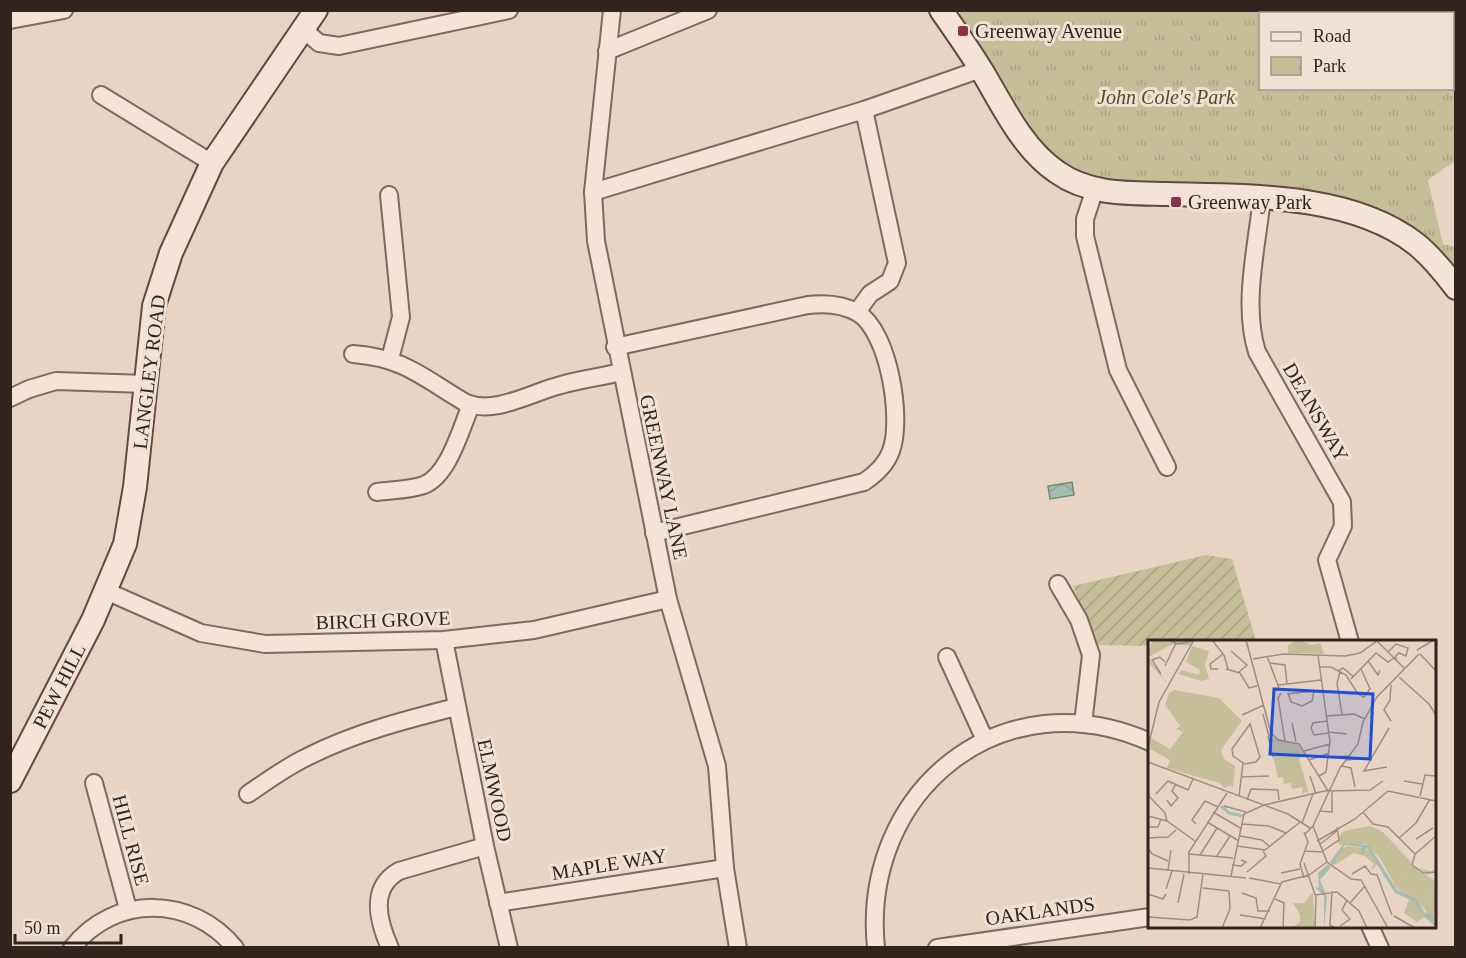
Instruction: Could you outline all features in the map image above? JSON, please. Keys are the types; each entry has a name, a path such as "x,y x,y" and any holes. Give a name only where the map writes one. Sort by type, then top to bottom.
{"main road":[{"path":"941,10 981,69 1014,126 1041,158 1068,179 1095,189 1128,193 1262,197 1338,209 1380,224 1422,249 1455,288"},
{"name":"LANGLEY ROAD","path":"106,591 125,544 135,487 154,306 171,253 212,163 309,20"},
{"name":"PEW HILL","path":"10,781 106,591"}],"street":[{"path":"10,20 64,10"},
{"name":"GREENWAY LANE","path":"612,10 593,192 598,262 668,599 717,766 725,868 738,948"},
{"path":"607,51 708,10"},
{"path":"309,20 319,44 339,46 503,11"},
{"path":"593,192 864,110 981,69"},
{"path":"101,95 212,163"},
{"path":"857,312 870,294 890,281 897,263 864,110"},
{"path":"1095,189 1085,219 1085,236 1118,370 1126,390 1167,467"},
{"path":"389,195 401,317 390,358"},
{"name":"DEANSWAY","path":"1262,197 1251,307 1252,334 1257,352 1342,502 1343,526 1327,560 1349,640"},
{"path":"615,347 808,305 837,305 857,312 871,325 879,338 895,408 893,446 879,470 864,482 847,488 654,533"},
{"path":"353,354 390,358 471,405 511,401 560,385 621,372"},
{"path":"10,398 29,389 57,381 146,384"},
{"path":"377,492 419,487 436,478 444,469 471,405"},
{"path":"1058,584 1079,620 1091,654 1083,724"},
{"name":"BIRCH GROVE","path":"106,591 181,626 242,642 291,644 444,640 534,630 668,599"},
{"name":"ELMWOOD","path":"444,640 485,846 509,948"},
{"path":"946,657 985,740"},
{"path":"248,794 304,758 339,742 383,726 456,707"},
{"path":"876,948 875,898 884,856 894,830 911,802 950,760 985,740 1039,725 1083,724 1109,727 1148,741"},
{"name":"HILL RISE","path":"94,783 128,909"},
{"path":"390,948 378,911 380,893 388,878 407,868 485,846"},
{"name":"MAPLE WAY","path":"498,903 725,868"},
{"name":"HILL RISE","path":"72,948 90,928 128,909 162,908 195,917 213,926 235,948"},
{"name":"OAKLANDS","path":"937,948 1148,916"},
{"path":"1370,928 1380,948"}],"green space":[{"name":"John Cole's Park","path":"962,10 1443,11 1259,12 1259,90 1454,90 1454,55 1456,63 1455,161 1428,180 1443,244 1455,247 1455,272 1388,218 1114,180 1094,176 1080,170 1057,156 1024,122 954,18"},
{"path":"1206,555 1232,559 1256,640 1148,640 1148,646 1098,645 1073,586"}],"water":[{"path":"1072,482 1074,495 1050,499 1048,486"}],"place":[{"name":"Greenway Avenue","path":"963,31"},
{"name":"Greenway Park","path":"1176,202"}]}
